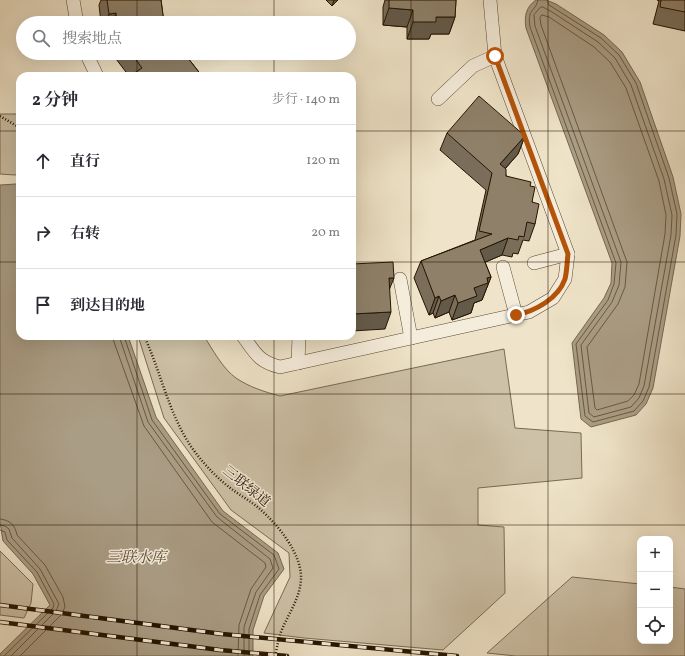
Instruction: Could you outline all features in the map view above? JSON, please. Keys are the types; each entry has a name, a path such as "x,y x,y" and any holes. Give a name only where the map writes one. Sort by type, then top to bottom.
{"street":[{"path":"73,0 76,16"},
{"path":"246,340 256,354 268,364 280,367 529,312 553,298 565,279 568,254 495,56 490,0"},
{"path":"438,99 473,66 495,56"},
{"path":"89,60 95,72"},
{"path":"534,263 568,254"},
{"path":"503,267 516,315"},
{"path":"400,279 411,338"},
{"path":"298,363 299,340"}],"path":[{"path":"0,116 16,126"},
{"name":"三联绿道","path":"146,340 173,415 194,451 218,478 260,509 285,536 298,560 301,578 296,602 281,633 275,656"}],"shaded area":[{"path":"0,114 16,114 16,175 0,174"},
{"path":"139,340 206,340 223,365 236,378 257,389 280,396 504,349 515,428 581,433 582,478 478,488 478,525 504,527 505,593 443,650 264,633 290,577 289,553 231,510 164,418"},
{"path":"0,551 33,584 31,603 24,618 0,615"},
{"path":"572,577 637,584 637,644 673,644 673,587 685,589 685,656 516,656 487,653"}],"water":[{"path":"536,0 546,0 556,4 604,35 622,52 640,82 673,177 681,214 680,236 653,388 646,404 636,415 591,427 581,419 572,343 604,298 611,283 612,263 526,28 526,12"},
{"name":"三联水库","path":"16,184 16,340 129,340 156,417 223,511 278,553 284,569 264,596 253,630 253,656 0,656 0,654 50,605 33,574 3,541 0,522 0,185"}],"building":[{"path":"107,0 161,0 163,16 116,16 116,13 109,14"},
{"path":"389,0 456,0 455,17 436,17 436,22 413,22 413,10 389,8"},
{"path":"661,0 685,0 685,12 660,7"},
{"path":"136,60 189,60 199,72 136,72 142,68"},
{"path":"479,96 525,136 500,164 506,169 506,176 531,182 530,186 535,187 532,202 539,204 535,224 527,222 524,237 519,236 518,240 508,238 480,250 491,277 487,278 488,283 474,288 477,296 458,303 455,295 441,301 439,296 435,298 421,261 492,234 479,231 492,173 447,133"},
{"path":"393,262 394,278 389,278 391,312 356,314 356,264"}],"railway":[{"path":"0,605 222,634 457,656"},
{"path":"0,622 220,650 287,656"}],"route":[{"path":"495,56 568,254 565,279 553,298 529,312 516,315"}]}
